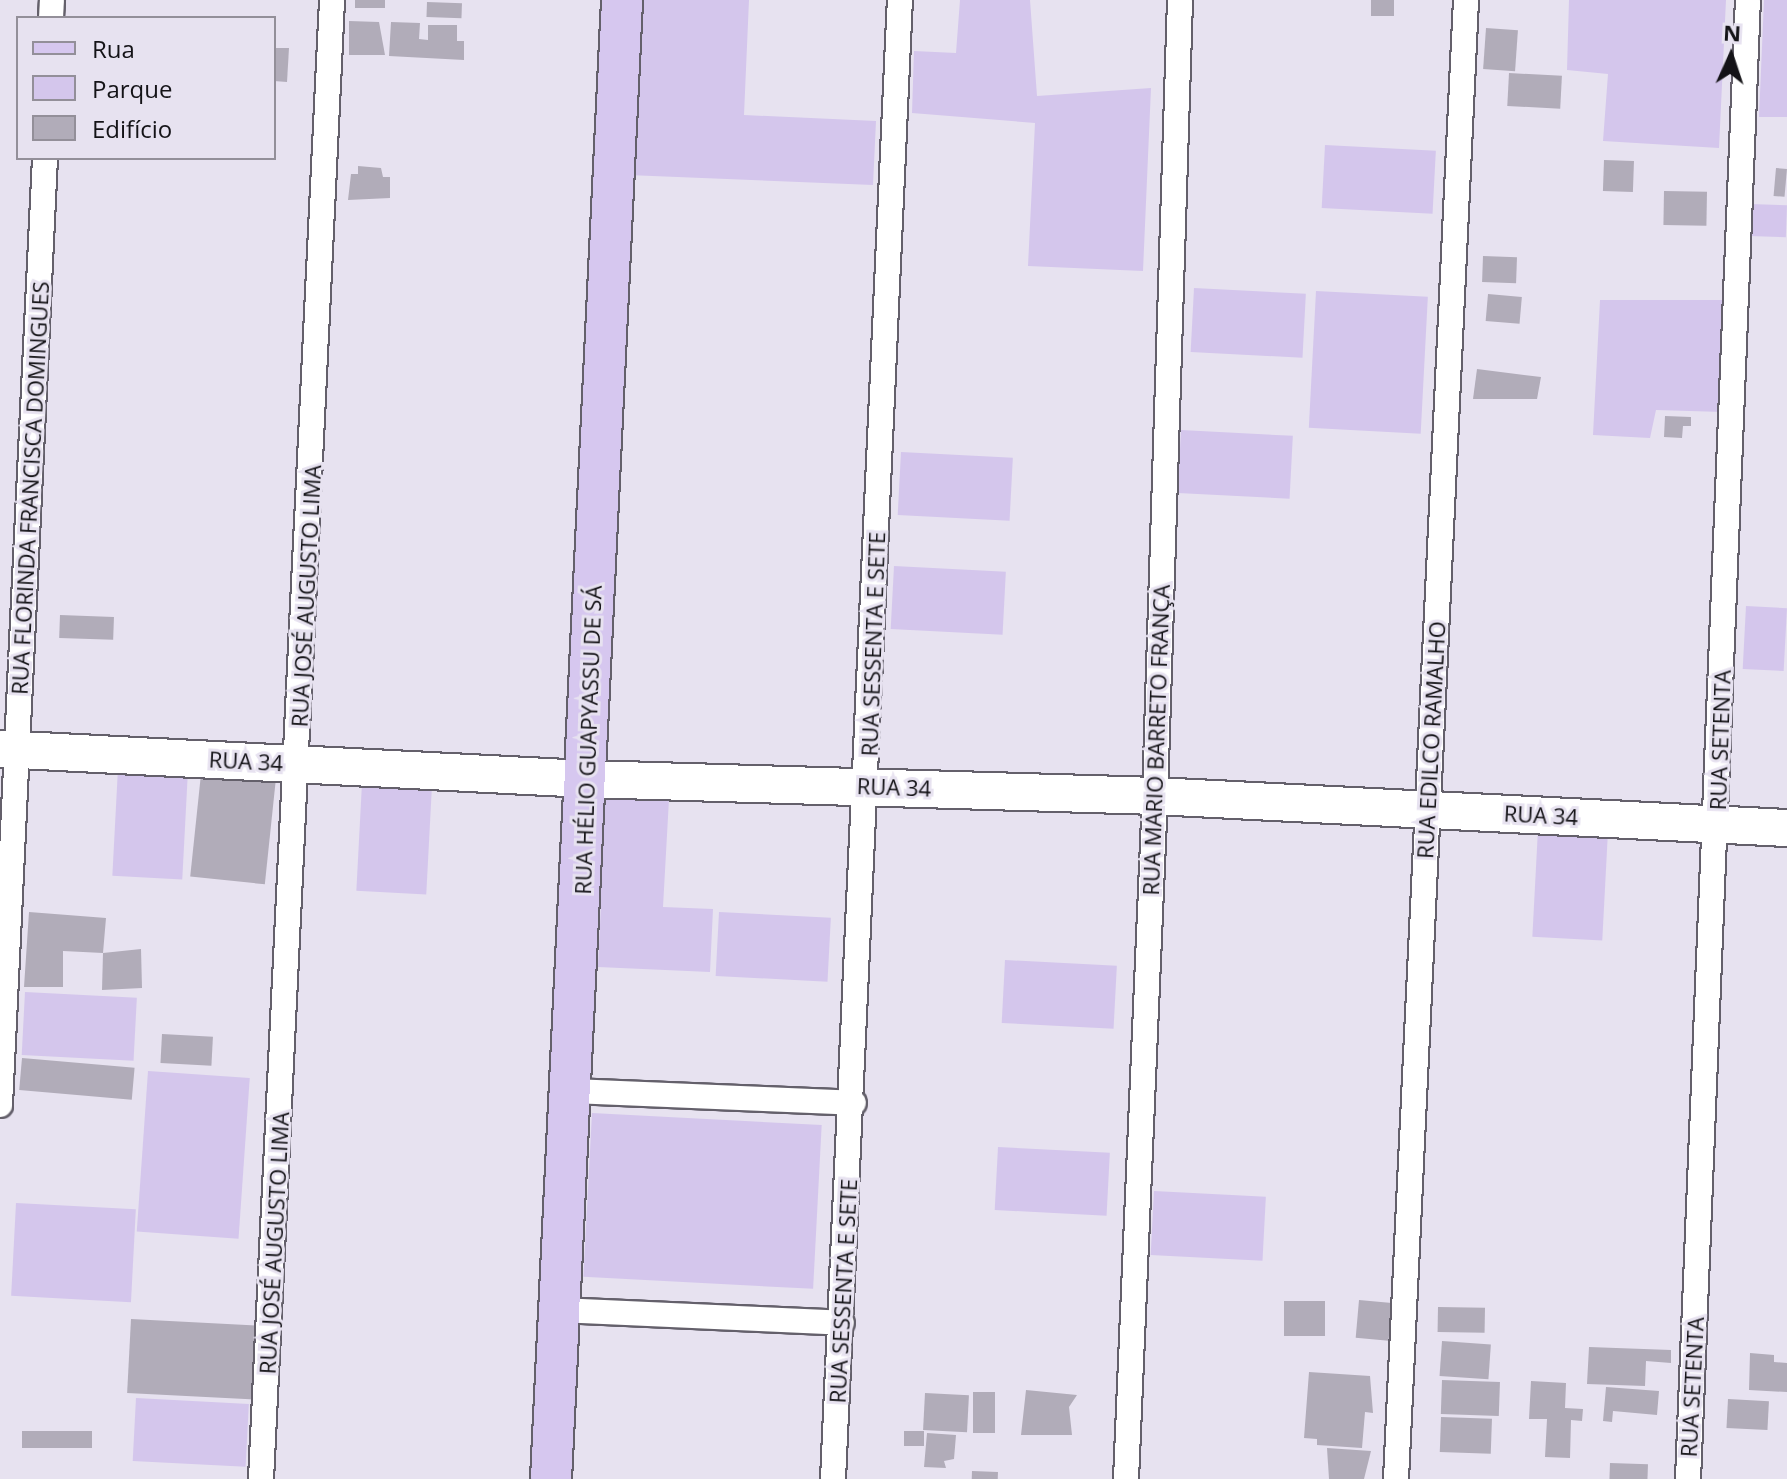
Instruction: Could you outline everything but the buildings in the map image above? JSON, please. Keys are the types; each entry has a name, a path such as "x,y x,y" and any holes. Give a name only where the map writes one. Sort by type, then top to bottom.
{"main road":[{"name":"RUA HÉLIO GUAPYASSU DE SÁ","path":"551,1479 622,0"}],"street":[{"name":"RUA JOSÉ AUGUSTO LIMA","path":"261,1479 299,764 332,0"},
{"name":"RUA SESSENTA E SETE","path":"833,1479 854,1103 900,0"},
{"name":"RUA MARIO BARRETO FRANÇA","path":"1126,1479 1155,796 1180,0"},
{"name":"RUA EDILCO RAMALHO","path":"1396,1479 1466,0"},
{"name":"RUA SETENTA","path":"1688,1479 1748,0"},
{"name":"RUA FLORINDA FRANCISCA DOMINGUES","path":"0,1105 9,750 45,160"},
{"name":"RUA 34","path":"9,750 587,779 1155,796 1787,828"},
{"path":"572,1091 854,1103"},
{"path":"560,1310 842,1323"}],"green space":[{"path":"635,0 749,0 744,115 876,121 873,185 628,175"},
{"path":"960,0 1030,0 1037,96 1151,88 1143,271 1028,266 1035,123 912,113 914,51 956,53"},
{"path":"1569,0 1726,0 1719,148 1603,141 1608,74 1567,70"},
{"path":"1764,0 1787,0 1787,117 1759,117"},
{"path":"1325,145 1436,151 1433,214 1322,208"},
{"path":"1750,204 1787,205 1786,237 1749,236"},
{"path":"1194,288 1306,294 1302,358 1191,352"},
{"path":"1316,291 1428,297 1421,434 1309,428"},
{"path":"1600,300 1722,300 1723,412 1656,410 1650,438 1593,435"},
{"path":"1181,430 1293,436 1290,499 1178,493"},
{"path":"901,452 1013,458 1010,521 898,515"},
{"path":"894,566 1006,572 1003,635 891,629"},
{"path":"1746,606 1787,608 1784,671 1743,669"},
{"path":"118,768 188,772 182,880 112,876"},
{"path":"362,783 432,787 426,895 356,891"},
{"path":"599,796 669,799 663,907 713,909 710,972 598,967 601,904 594,903"},
{"path":"1538,829 1608,833 1602,941 1532,937"},
{"path":"719,912 831,918 827,982 716,976"},
{"path":"1005,960 1117,966 1114,1029 1002,1023"},
{"path":"25,992 137,998 134,1061 22,1055"},
{"path":"148,1071 250,1078 239,1239 137,1232"},
{"path":"592,1113 822,1125 813,1289 583,1277"},
{"path":"998,1147 1110,1153 1107,1216 995,1210"},
{"path":"1154,1191 1266,1197 1262,1261 1151,1255"},
{"path":"16,1203 136,1209 131,1302 11,1296"},
{"path":"136,1398 249,1404 246,1467 133,1461"}]}
